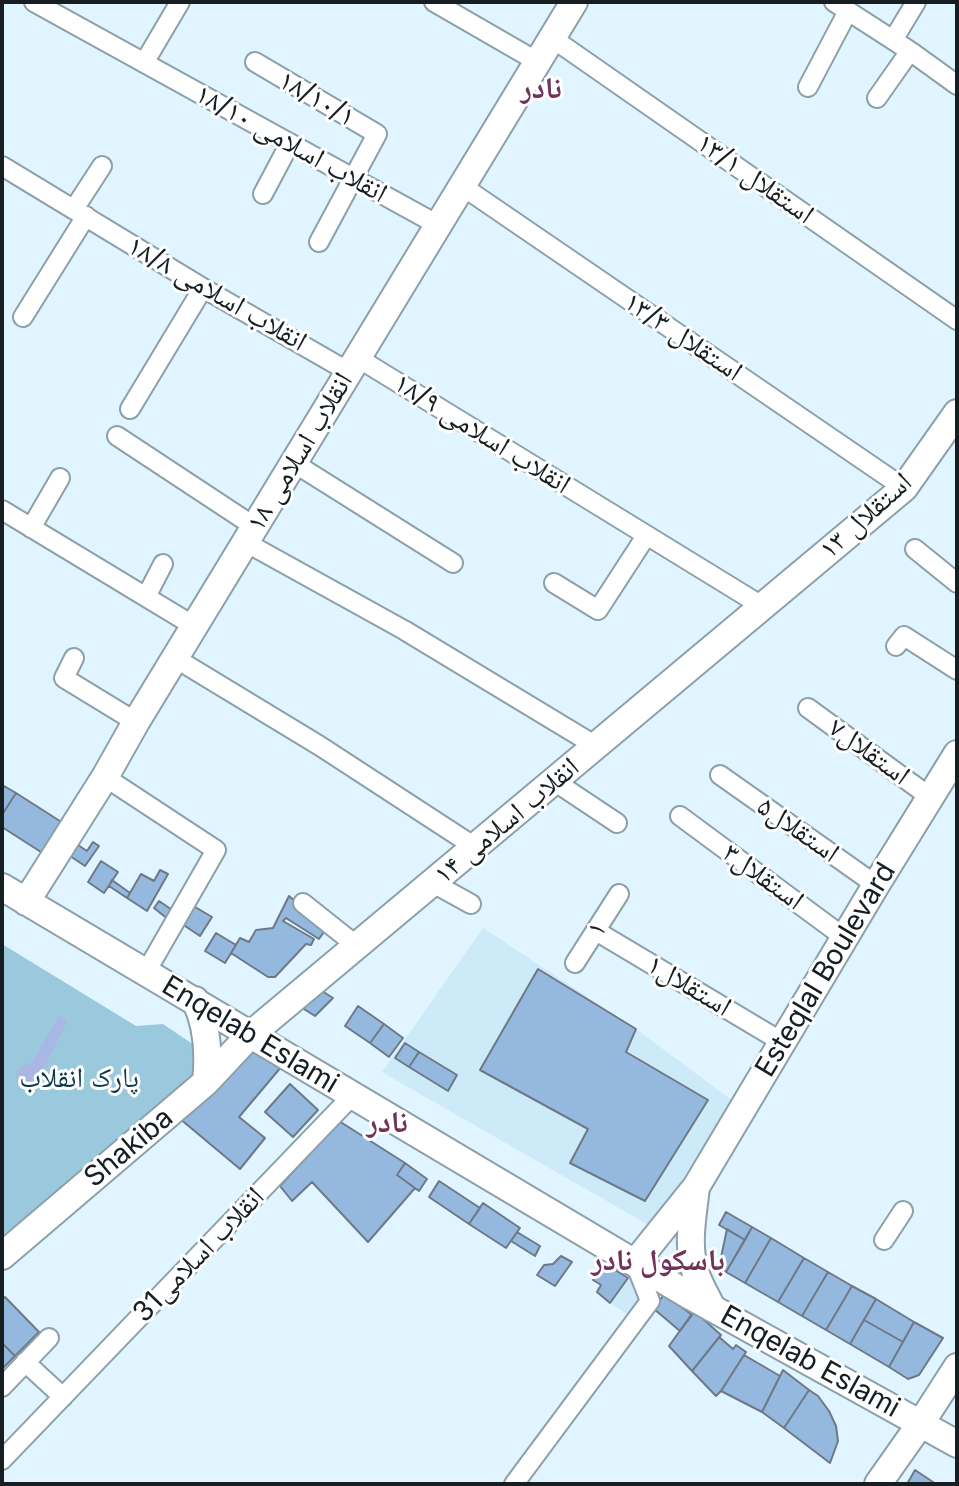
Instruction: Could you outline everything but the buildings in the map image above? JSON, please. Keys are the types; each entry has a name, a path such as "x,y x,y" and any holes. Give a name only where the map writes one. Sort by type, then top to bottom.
{"street":[{"name":"۱۸/۱۰ انقلاب اسلامی","path":"34,2 438,225"},
{"path":"144,63 180,2"},
{"path":"434,2 538,62"},
{"name":"۱۸ انقلاب اسلامی","path":"26,902 105,777 574,2"},
{"path":"893,40 916,2"},
{"path":"808,87 841,7 957,85"},
{"name":"۱۳/۱ استقلال","path":"552,38 957,320"},
{"path":"877,98 910,51"},
{"name":"۱۸/۱۰/۱","path":"255,62 377,134 352,179"},
{"path":"263,194 290,143"},
{"name":"۱۸/۸ انقلاب اسلامی","path":"2,166 203,288 354,365"},
{"path":"23,317 102,166"},
{"path":"319,242 352,179"},
{"name":"۱۳/۳ استقلال","path":"462,186 904,488"},
{"path":"130,409 203,288"},
{"name":"۱۸/۹ انقلاب اسلامی","path":"354,365 606,511 762,606"},
{"name":"۱۳ استقلال","path":"762,606 904,488 957,413"},
{"path":"117,436 250,534 596,746"},
{"path":"294,463 453,563"},
{"path":"31,528 60,478"},
{"path":"2,510 194,626"},
{"path":"554,583 598,610 646,536"},
{"path":"915,549 957,583"},
{"path":"146,597 163,564"},
{"name":"۱۴ انقلاب اسلامی","path":"250,1035 762,606"},
{"path":"896,646 904,636 957,670"},
{"path":"74,658 64,678 136,722"},
{"path":"175,658 320,746 475,847"},
{"name":"استقلال۷","path":"808,708 930,797"},
{"name":"Esteqlal Boulevard","path":"635,1263 696,1187 957,754"},
{"name":"استقلال۵","path":"720,775 876,885"},
{"path":"105,777 216,850 146,972"},
{"path":"554,781 617,823"},
{"name":"استقلال۳","path":"680,816 845,938"},
{"path":"433,883 471,904"},
{"name":"Enqelab Eslami","path":"2,887 712,1308 957,1444"},
{"name":"۱","path":"575,963 619,894"},
{"path":"303,903 357,946"},
{"name":"استقلال۱","path":"596,931 782,1042"},
{"path":"195,1000 207,1045 206,1082"},
{"name":"Shakiba","path":"2,1256 206,1082 250,1035"},
{"name":"31انقلاب اسلامی","path":"2,1460 352,1096"},
{"path":"696,1187 690,1238 692,1259 712,1308"},
{"path":"884,1240 903,1211"},
{"path":"514,1484 650,1301 635,1263"},
{"path":"2,1387 49,1338"},
{"path":"25,1362 63,1397"},
{"path":"878,1484 957,1367"}],"shaded area":[{"path":"483,928 636,1029 733,1101 652,1227 382,1072"},
{"path":"59,1016 68,1020 42,1072 42,1081 35,1090 24,1089 17,1080 18,1071 32,1063"},
{"path":"628,1278 647,1291 630,1316 610,1303"}],"green space":[{"name":"پارک انقلاب","path":"2,944 136,1026 163,1024 194,1045 197,1079 2,1236"}],"district":[{"name":"نادر","path":"541,89"},
{"name":"نادر","path":"387,1123"},
{"name":"باسکول نادر","path":"658,1261"}]}
